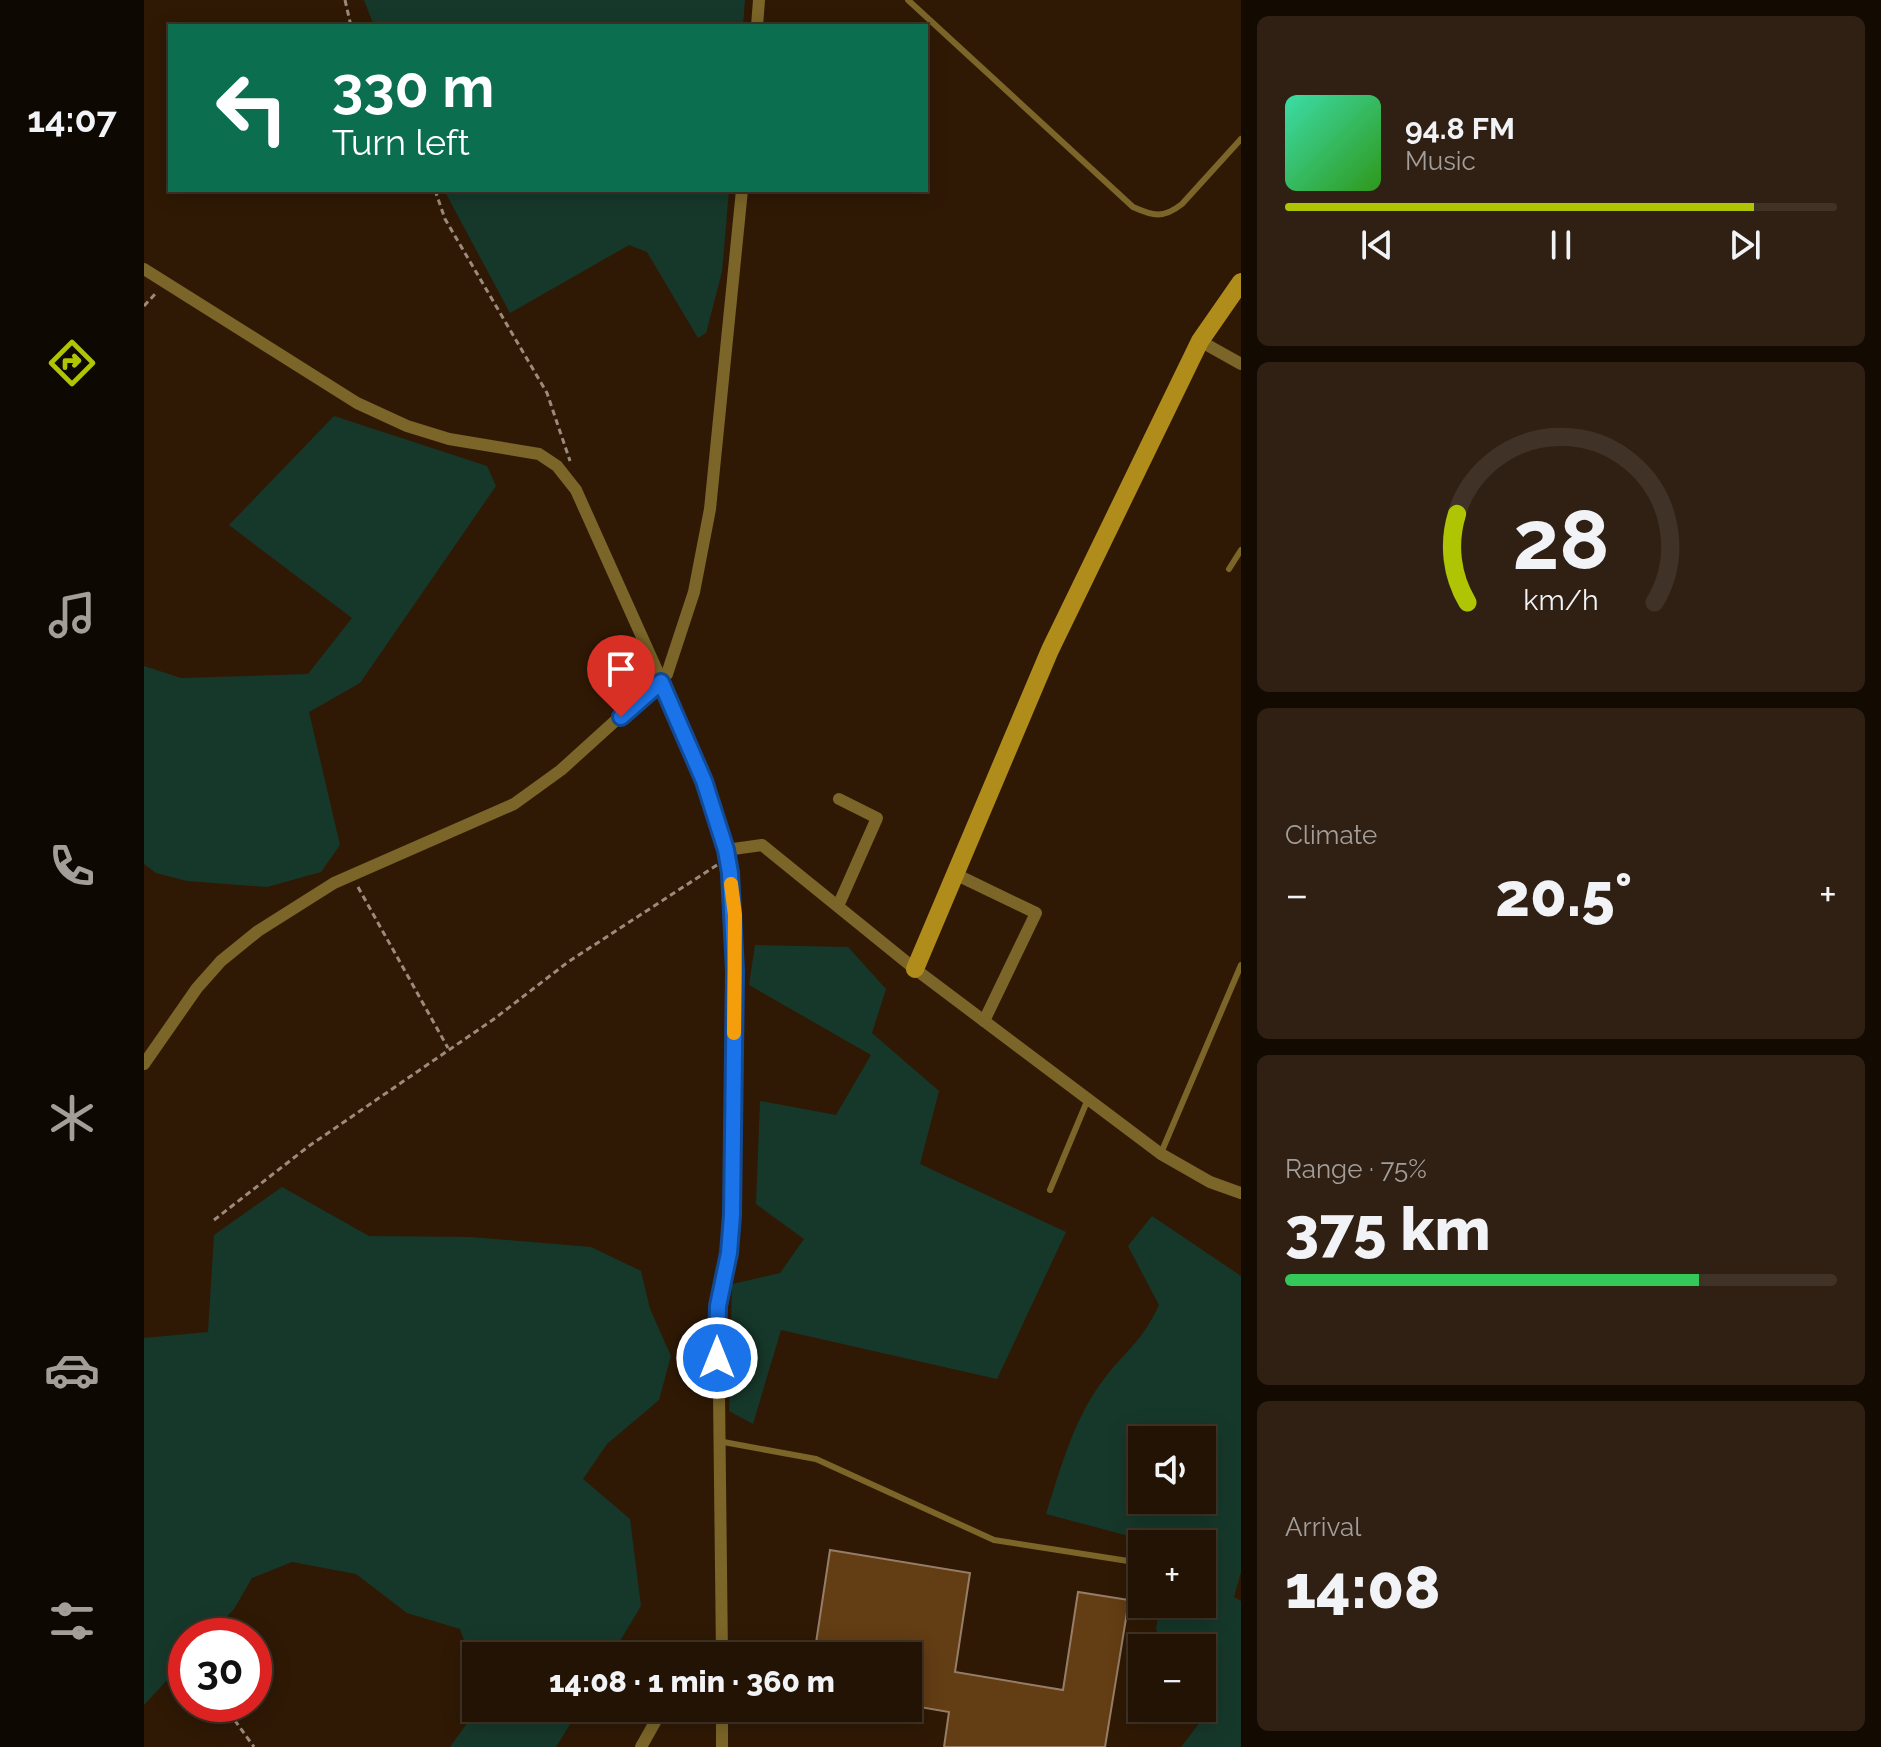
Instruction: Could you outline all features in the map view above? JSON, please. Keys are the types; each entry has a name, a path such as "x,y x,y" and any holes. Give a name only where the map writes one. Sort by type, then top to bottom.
{"street":[{"path":"757,24 759,0"},
{"path":"144,1064 187,1001 221,961 277,917 351,875 514,804 561,770 661,682 684,629 710,509 742,192"},
{"path":"144,269 357,403 407,426 449,439 539,454 557,466 569,482 686,735 727,855 735,929 732,1215 729,1253 718,1306 722,1642"},
{"path":"915,969 1050,650 1200,341 1241,282"},
{"path":"1200,341 1241,364"},
{"path":"838,906 877,818 839,799"},
{"path":"727,855 762,845 915,969 1161,1154 1210,1182 1241,1193"},
{"path":"955,874 1036,913 984,1021"},
{"path":"641,1747 655,1722"},
{"path":"722,1722 722,1747"}],"lane":[{"path":"908,0 1133,207 1152,216 1171,212 1182,204 1241,139"},
{"path":"1229,569 1241,550"},
{"path":"1161,1154 1241,965"},
{"path":"1050,1190 1088,1099"},
{"path":"718,1441 816,1459 994,1540 1128,1561"}],"path":[{"path":"345,0 351,24"},
{"path":"436,192 445,219 547,393 570,460 569,482"},
{"path":"144,306 164,284"},
{"path":"214,1220 309,1146 727,855"},
{"path":"351,875 448,1048"},
{"path":"236,1722 254,1747"}],"green space":[{"path":"364,0 745,0 743,24 373,24"},
{"path":"445,192 729,192 722,272 706,333 698,338 647,252 629,245 510,313"},
{"path":"334,416 487,466 496,486 360,683 309,712 340,845 321,872 267,887 187,881 156,873 144,864 144,666 181,678 308,674 352,618 229,525"},
{"path":"755,945 848,947 886,989 872,1033 939,1091 920,1164 1066,1232 997,1379 781,1330 753,1424 729,1411 732,1284 780,1273 804,1239 756,1204 760,1101 836,1115 871,1055 749,985"},
{"path":"282,1187 369,1236 471,1237 591,1247 641,1271 650,1309 671,1356 659,1400 607,1444 583,1479 630,1519 641,1606 619,1642 465,1642 460,1629 407,1613 356,1574 292,1562 252,1578 226,1618 168,1618 168,1679 144,1705 144,1338 208,1332 214,1235"},
{"path":"1152,1216 1241,1276 1241,1572 1234,1597 1241,1601 1241,1747 1181,1747 1198,1725 1197,1722 1216,1722 1216,1634 1158,1634 1156,1629 1158,1618 1216,1618 1216,1530 1128,1530 1128,1536 1046,1514 1069,1444 1084,1410 1104,1379 1134,1345 1159,1305 1128,1246"},
{"path":"468,1722 571,1722 556,1747 450,1747"}],"building":[{"path":"830,1550 970,1573 955,1672 1063,1690 1078,1592 1128,1600 1105,1747 944,1747 949,1712 922,1707 922,1642 816,1642"}],"slow traffic":[{"path":"731,884 735,915 734,1033"}],"route":[{"path":"621,717 661,682 704,781 726,850 730,873 735,915 732,1215 729,1253 718,1306 717,1358"}]}
